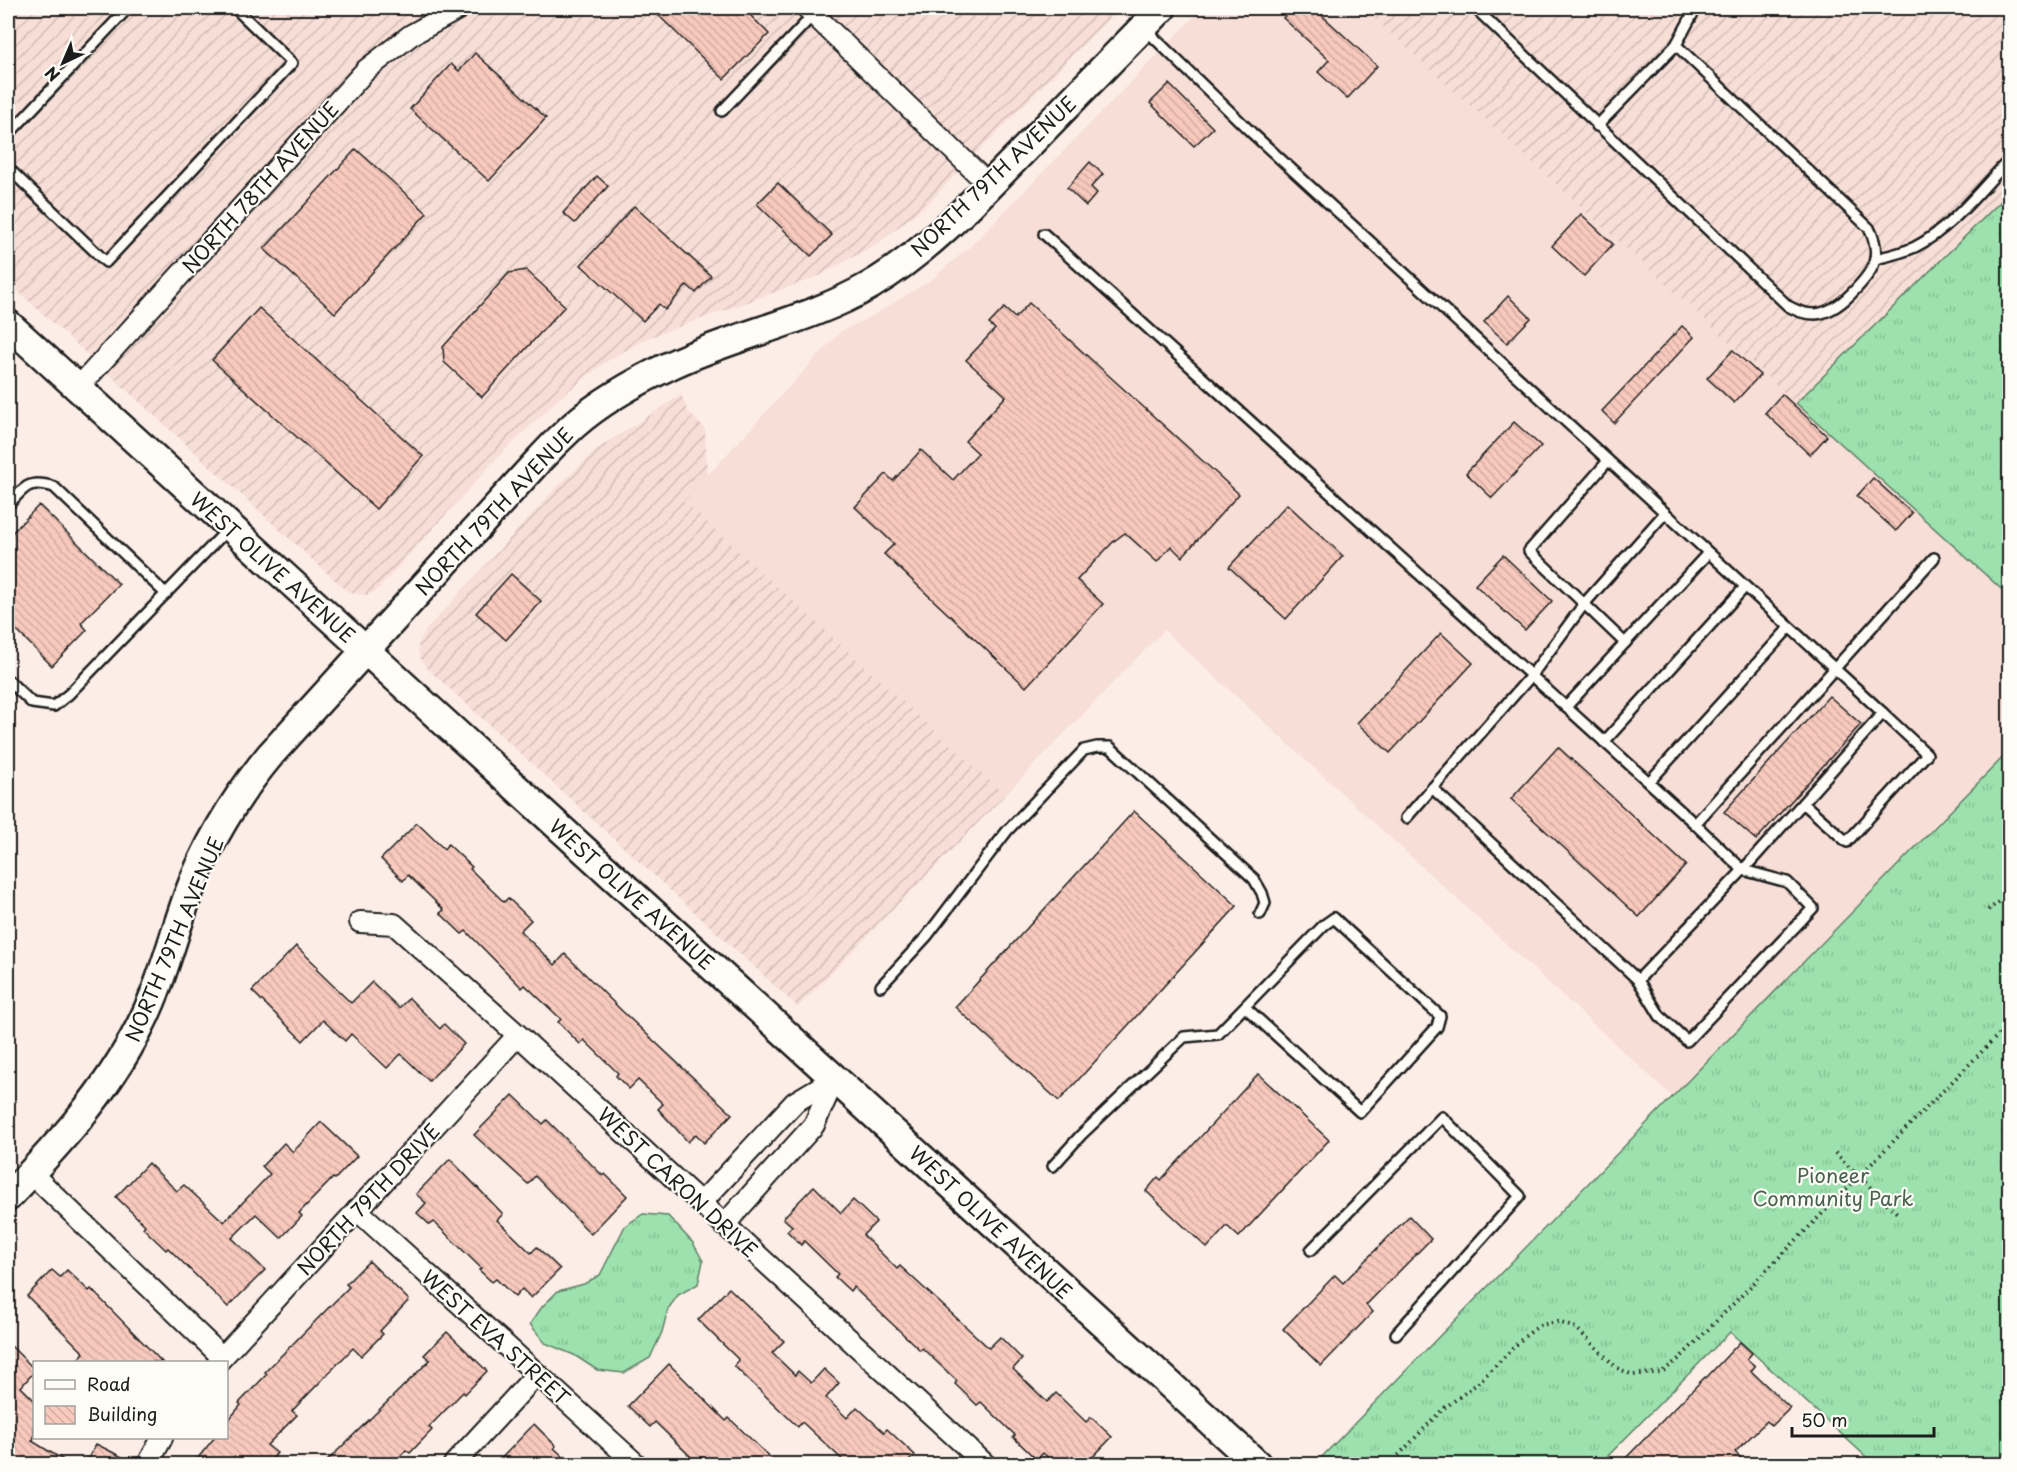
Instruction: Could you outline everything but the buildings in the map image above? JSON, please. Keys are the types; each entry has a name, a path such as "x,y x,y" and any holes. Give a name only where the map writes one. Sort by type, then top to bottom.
{"street":[{"name":"NORTH 78TH AVENUE","path":"77,389 366,70 411,35 460,8"},
{"name":"NORTH 79TH AVENUE","path":"8,1197 96,1097 139,1028 154,994 206,853 244,787 271,754 537,461 582,419 606,401 674,363 826,307 871,285 915,255 990,185 1162,8"},
{"path":"811,11 990,185"},
{"name":"WEST OLIVE AVENUE","path":"8,324 1257,1464"},
{"name":"WEST CARON DRIVE","path":"360,922 394,924 985,1464"},
{"name":"NORTH 79TH DRIVE","path":"220,1360 518,1035"},
{"path":"701,1203 795,1102 835,1078"},
{"path":"724,1225 814,1125 835,1078"},
{"path":"31,1173 220,1360"},
{"name":"WEST EVA STREET","path":"357,1210 636,1464"},
{"path":"454,1464 537,1374"},
{"path":"148,1464 161,1439"}],"lane":[{"path":"8,135 128,8"},
{"path":"8,168 106,262 292,63 235,8"},
{"path":"1597,126 1676,45 1696,8"},
{"path":"1482,10 1597,126 1788,306 1802,313 1816,314 1842,303 1870,275 1875,259 1874,239 1869,228 1676,45"},
{"path":"722,111 811,11"},
{"path":"1143,27 1252,133 1927,754 1847,842 1803,803"},
{"path":"1875,259 1915,247 1934,235 1952,220 2010,159"},
{"path":"1044,234 1649,782 1743,870 1787,882 1813,908 1687,1041 1660,1016 1638,980 1432,788"},
{"path":"1608,461 1529,551 1625,643"},
{"path":"8,506 23,489 38,482 54,487 166,594"},
{"path":"1406,818 1531,676 1584,604 1665,513"},
{"path":"8,680 32,703 54,705 69,694 230,528"},
{"path":"1566,707 1708,552"},
{"path":"1695,824 1934,558"},
{"path":"1604,742 1745,587"},
{"path":"1649,782 1789,628"},
{"path":"1638,980 1743,870 1883,713"},
{"path":"881,986 927,936 1007,831 1084,750 1097,747 1110,747 1254,879 1262,892 1265,903 1260,914"},
{"path":"1053,1166 1081,1135 1184,1037 1218,1034 1324,924 1334,918 1440,1016 1437,1027 1360,1112 1245,1007"},
{"path":"1311,1250 1442,1117 1520,1196 1396,1334"}],"path":[{"path":"1988,910 2010,894"},
{"path":"1390,1464 1443,1409 1478,1383 1524,1337 1540,1325 1558,1322 1576,1328 1617,1368 1633,1376 1662,1372 1680,1358 2010,1023"},
{"path":"1835,1154 1898,1214"}],"shaded area":[{"path":"8,8 1119,8 928,203 881,241 819,276 645,339 604,363 557,400 497,458 376,591 367,595 348,592 8,282"},
{"path":"1203,8 1363,8 2009,596 2009,751 1673,1097 1164,630 1005,795 684,501 840,332 874,315 931,280 972,245"},
{"path":"1363,8 2009,8 2009,193 1796,403"},
{"path":"681,395 688,412 705,429 707,476 684,501 1005,795 798,1007 428,669 419,656 418,645 426,630 556,488 600,447"}],"green space":[{"path":"2009,193 2009,596 1796,403"},
{"name":"Pioneer Community Park","path":"2009,751 2009,1464 1874,1464 1730,1332 1600,1464 1315,1464"},
{"path":"643,1214 668,1216 693,1243 703,1261 698,1284 678,1295 668,1309 662,1332 650,1358 624,1373 597,1370 574,1355 545,1343 530,1324 542,1307 558,1291 584,1284 600,1275 625,1226"}]}
